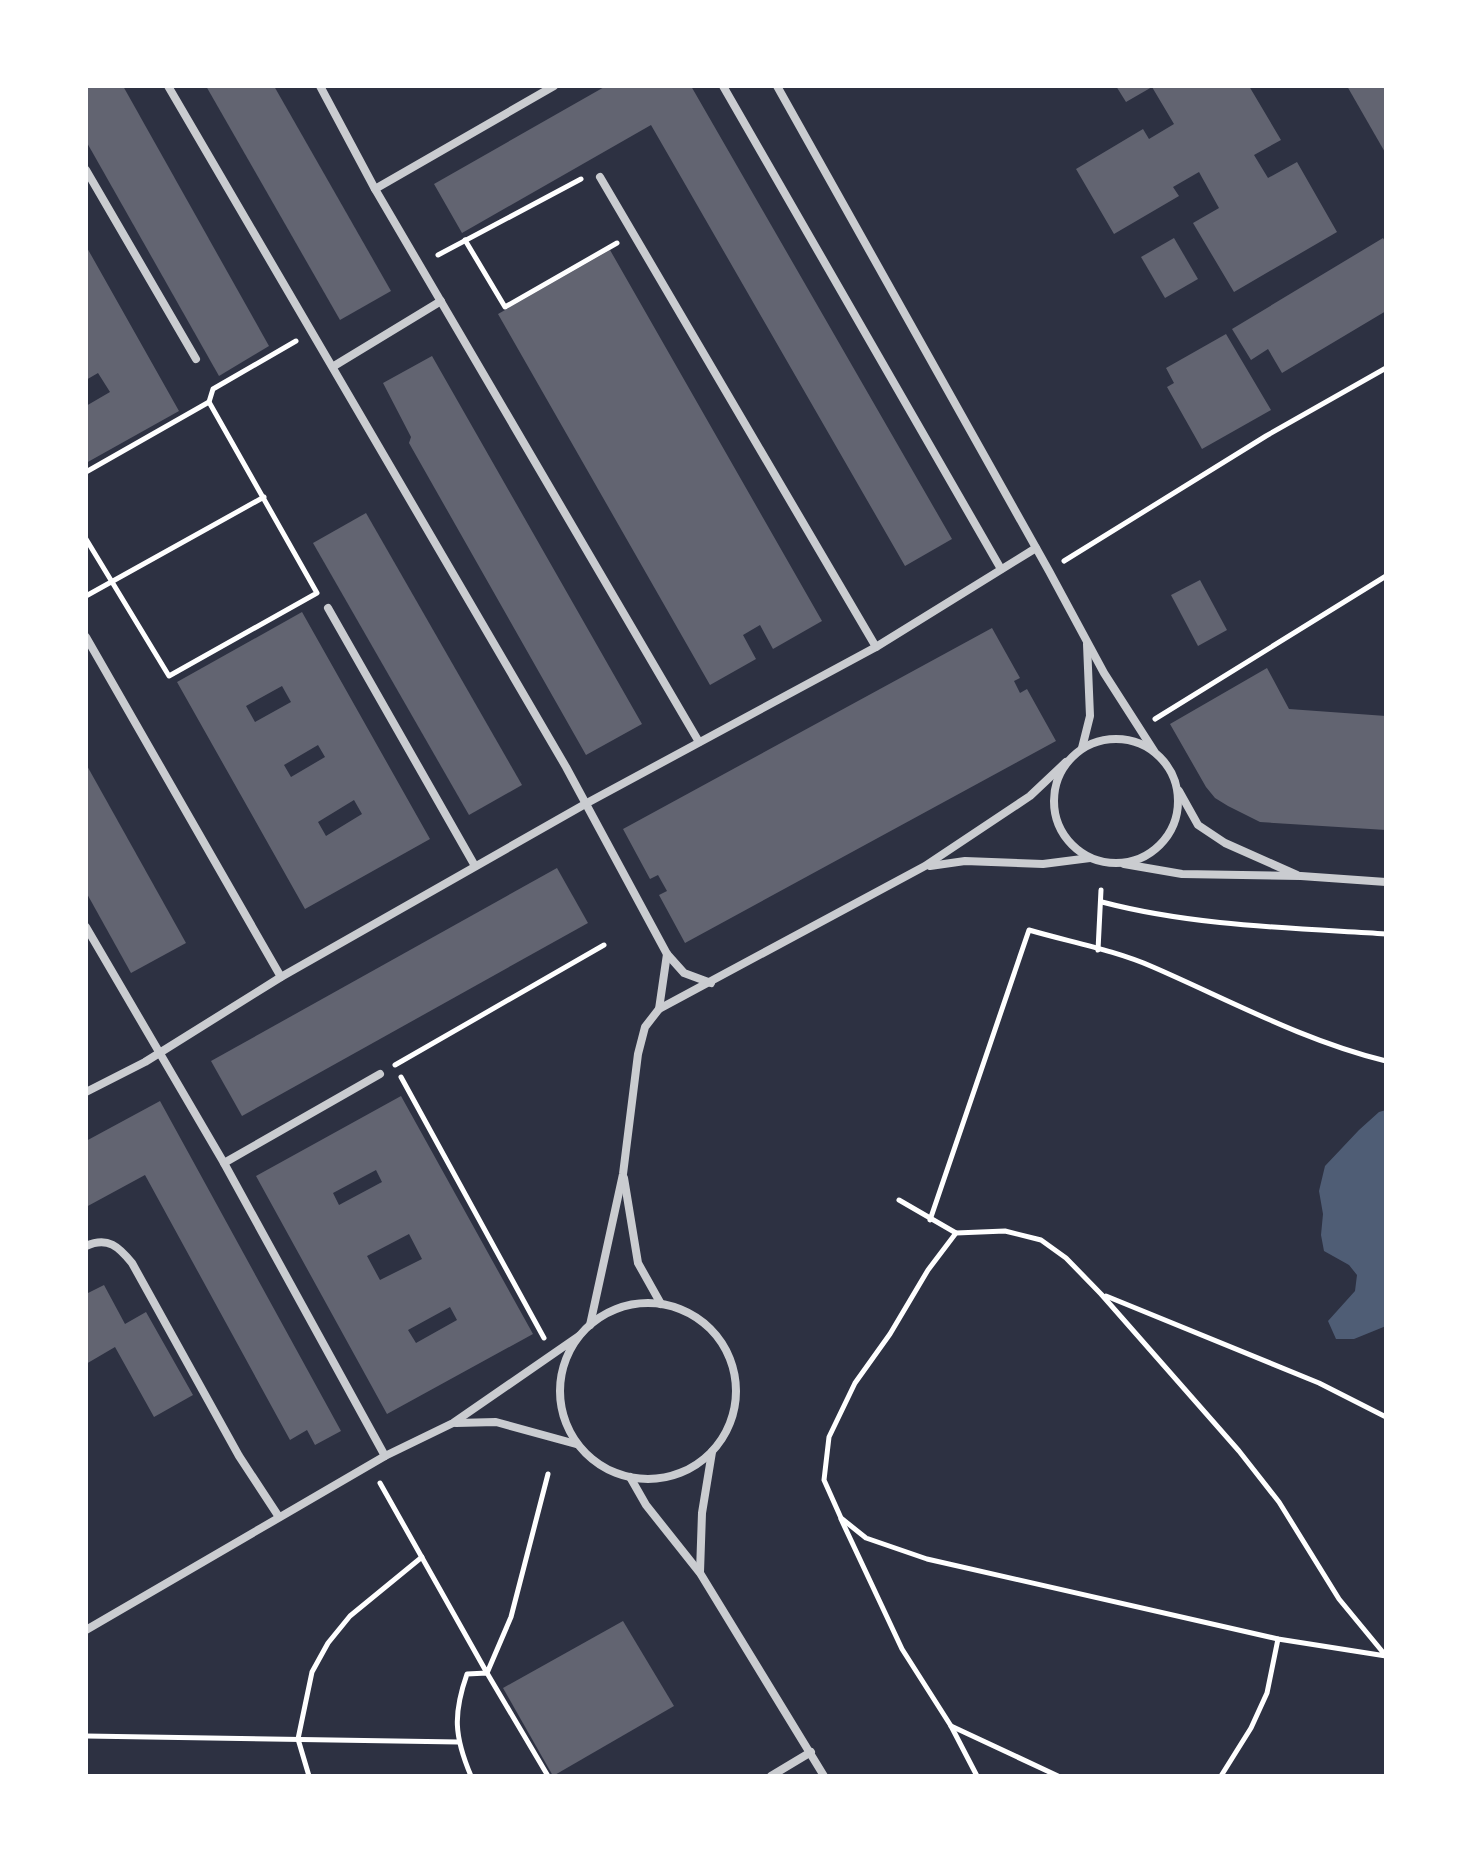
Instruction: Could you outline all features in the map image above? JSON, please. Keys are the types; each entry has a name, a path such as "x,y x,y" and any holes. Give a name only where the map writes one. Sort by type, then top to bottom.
{"street":[{"path":"168,86 587,803 667,954 684,973 711,983"},
{"path":"320,86 375,189 699,742"},
{"path":"375,189 554,86"},
{"path":"723,86 1001,569"},
{"path":"777,86 1087,643 1154,751 1164,762 1198,825 1225,843 1301,876"},
{"path":"86,170 196,359"},
{"path":"600,177 876,647"},
{"path":"334,366 441,301"},
{"path":"86,1092 160,1053 281,977 475,866 876,647 1036,548"},
{"path":"328,608 475,866"},
{"path":"86,637 281,977"},
{"path":"1082,748 1090,716 1087,643"},
{"path":"590,1325 623,1174 638,1054 645,1027 659,1009 925,866 1030,796 1082,748 1100,740 1119,738 1137,742 1154,751"},
{"path":"1066,762 1057,778 1053,797 1054,816 1074,848 1090,858"},
{"path":"1120,864 1137,860 1166,839 1175,823 1177,788"},
{"path":"925,866 965,861 1043,864 1090,858 1182,874 1301,876 1386,882"},
{"path":"86,927 224,1163 385,1456"},
{"path":"659,1009 667,954"},
{"path":"224,1163 380,1074"},
{"path":"623,1174 638,1263 661,1304"},
{"path":"86,1246 106,1242 118,1246 132,1263 239,1456 279,1517"},
{"path":"86,1630 385,1456 453,1423 613,1310 634,1304 661,1304 687,1312 710,1328 726,1350 735,1376 736,1403 728,1429 712,1452 688,1470 660,1478 630,1477 607,1469 576,1444 496,1422 453,1423"},
{"path":"576,1444 562,1410 560,1384 566,1358 579,1336"},
{"path":"700,1573 702,1513 712,1452"},
{"path":"630,1477 646,1505 700,1573 824,1776"},
{"path":"771,1776 811,1752"}],"path":[{"path":"420,265 597,170 600,177"},
{"path":"465,240 505,307 633,234"},
{"path":"86,472 209,402 213,389 313,332"},
{"path":"1049,571 1266,436 1386,368"},
{"path":"86,539 169,676 317,593 209,402"},
{"path":"86,596 264,497"},
{"path":"1155,719 1386,576"},
{"path":"1098,950 1101,890"},
{"path":"1102,902 1134,910 1269,927 1386,934"},
{"path":"930,1220 1029,930 1150,966 1227,1002 1356,1054 1386,1061"},
{"path":"380,1074 604,945"},
{"path":"395,1065 553,1353"},
{"path":"899,1200 956,1233 1005,1231 1041,1240 1066,1258 1239,1451 1279,1502 1339,1599 1386,1656"},
{"path":"956,1233 928,1270 890,1334 855,1383 829,1437 824,1480 902,1649 951,1726 977,1776"},
{"path":"1101,1294 1319,1383 1386,1417"},
{"path":"370,1466 548,1776"},
{"path":"487,1673 511,1617 548,1474"},
{"path":"841,1518 866,1538 927,1559 1278,1639 1386,1656"},
{"path":"309,1776 298,1739 312,1672 328,1643 350,1616 422,1557"},
{"path":"1221,1776 1251,1728 1267,1693 1278,1639"},
{"path":"470,1776 458,1742 457,1703 467,1674 487,1673"},
{"path":"951,1726 1058,1776"},
{"path":"86,1736 458,1742"}],"water":[{"path":"1386,1110 1386,1326 1354,1339 1336,1339 1328,1321 1355,1291 1357,1275 1349,1265 1324,1251 1319,1191 1325,1166 1359,1130 1379,1112"}],"building":[{"path":"86,86 123,86 269,346 219,376 86,141"},
{"path":"206,86 274,86 391,291 340,320"},
{"path":"606,86 691,86 952,539 905,566 651,125 462,233 434,184"},
{"path":"1116,86 1249,86 1281,140 1254,155 1268,178 1297,162 1337,232 1234,292 1193,223 1219,208 1199,172 1173,187 1179,196 1114,234 1076,169 1143,129 1149,139 1174,124 1152,87 1126,102"},
{"path":"1347,86 1386,86 1386,154"},
{"path":"1174,238 1198,279 1165,298 1141,257"},
{"path":"1383,238 1386,243 1386,311 1282,373 1268,349 1251,360 1232,329"},
{"path":"86,246 179,411 86,463 86,406 110,392 98,373 86,380"},
{"path":"610,250 822,621 773,649 760,625 743,635 756,659 710,685 498,314"},
{"path":"1226,334 1271,410 1202,449 1167,387 1174,383 1166,368"},
{"path":"432,356 642,724 586,755 409,443 411,437 383,383"},
{"path":"366,513 522,785 469,815 313,543"},
{"path":"1200,580 1227,630 1198,646 1171,595"},
{"path":"302,612 430,839 305,909 177,682","holes":["282,686 291,702 255,722 246,706","318,745 325,757 291,777 284,765","354,800 362,814 326,836 318,822"]},
{"path":"992,628 1020,678 1014,681 1020,693 1027,689 1056,741 685,943 659,895 667,891 658,875 650,879 623,829"},
{"path":"1267,668 1289,709 1386,716 1386,830 1260,822 1215,798 1206,787 1170,724"},
{"path":"86,764 186,943 131,973 86,892"},
{"path":"557,868 588,923 242,1116 211,1061"},
{"path":"401,1096 533,1334 387,1414 256,1176","holes":["376,1170 382,1182 339,1205 333,1193","409,1234 422,1259 380,1280 367,1256","450,1307 457,1320 416,1343 408,1330"]},
{"path":"160,1101 341,1431 315,1445 307,1430 290,1440 145,1175 86,1207 86,1141"},
{"path":"104,1285 125,1324 146,1312 193,1395 154,1417 115,1347 86,1364 86,1294"},
{"path":"623,1621 674,1706 553,1776 503,1688"}]}
